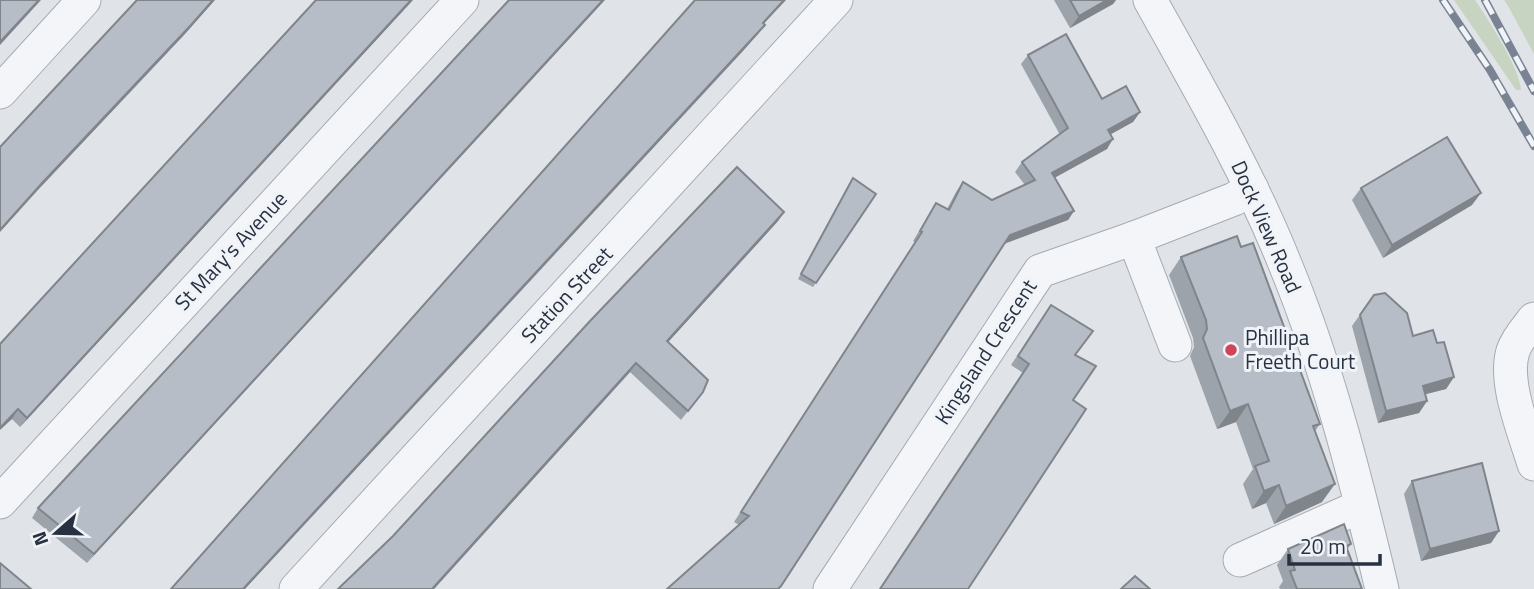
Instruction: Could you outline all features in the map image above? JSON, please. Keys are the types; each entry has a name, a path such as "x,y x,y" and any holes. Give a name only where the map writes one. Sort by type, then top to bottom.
{"street":[{"path":"0,92 84,0"},
{"name":"St Mary's Avenue","path":"0,502 462,0"},
{"name":"Station Street","path":"296,589 836,0"},
{"name":"Dock View Road","path":"1150,0 1252,189 1285,264 1311,332 1382,589"},
{"name":"Kingsland Crescent","path":"830,589 1040,271 1134,238 1234,199 1252,189"},
{"path":"1134,238 1175,345"},
{"path":"1534,318 1513,351 1511,370 1515,398 1534,464"},
{"path":"1240,560 1361,506"}],"green space":[{"path":"1454,0 1475,0 1509,57 1521,90 1516,90"},
{"path":"1504,0 1534,0 1534,54 1507,4"}],"building":[{"path":"0,0 39,0 0,42"},
{"path":"137,0 213,0 0,230 0,147"},
{"path":"316,0 411,0 27,418 18,409 0,428 0,344"},
{"path":"509,0 603,0 94,554 38,508"},
{"path":"695,0 784,0 763,23 765,25 243,589 171,589"},
{"path":"1070,0 1107,0 1079,16"},
{"path":"1066,34 1102,99 1126,86 1140,112 1108,130 1113,139 1052,173 1074,211 1010,235 778,589 667,589 749,516 741,512 922,232 920,231 936,203 949,210 963,182 992,200 1035,180 1022,162 1068,128 1028,55"},
{"path":"1447,137 1481,193 1392,245 1361,188"},
{"path":"737,167 784,212 667,341 708,380 703,392 688,411 636,363 432,589 338,589 393,536 590,321"},
{"path":"853,178 876,194 816,283 801,274"},
{"name":"Phillipa Freeth Court","path":"1237,236 1241,247 1253,243 1320,424 1313,426 1335,484 1286,506 1279,485 1264,491 1255,466 1269,461 1248,404 1230,411 1203,338 1207,329 1206,320 1181,257"},
{"path":"1385,293 1407,313 1413,336 1433,330 1437,343 1444,342 1454,377 1423,386 1427,401 1386,411 1360,315 1374,295"},
{"path":"1051,305 1093,331 1075,355 1096,366 1073,400 1086,409 968,589 880,589 1029,364 1018,356"},
{"path":"1482,463 1499,531 1430,549 1412,481"},
{"path":"1344,524 1351,544 1346,546 1362,589 1297,589 1290,571 1295,570 1288,549"},
{"path":"0,563 31,589 0,589"},
{"path":"1135,576 1150,589 1121,589"}],"railway":[{"path":"1443,0 1490,70 1534,146"},
{"path":"1485,0 1534,91"}],"place":[{"name":"Phillipa Freeth Court","path":"1231,350"}]}
